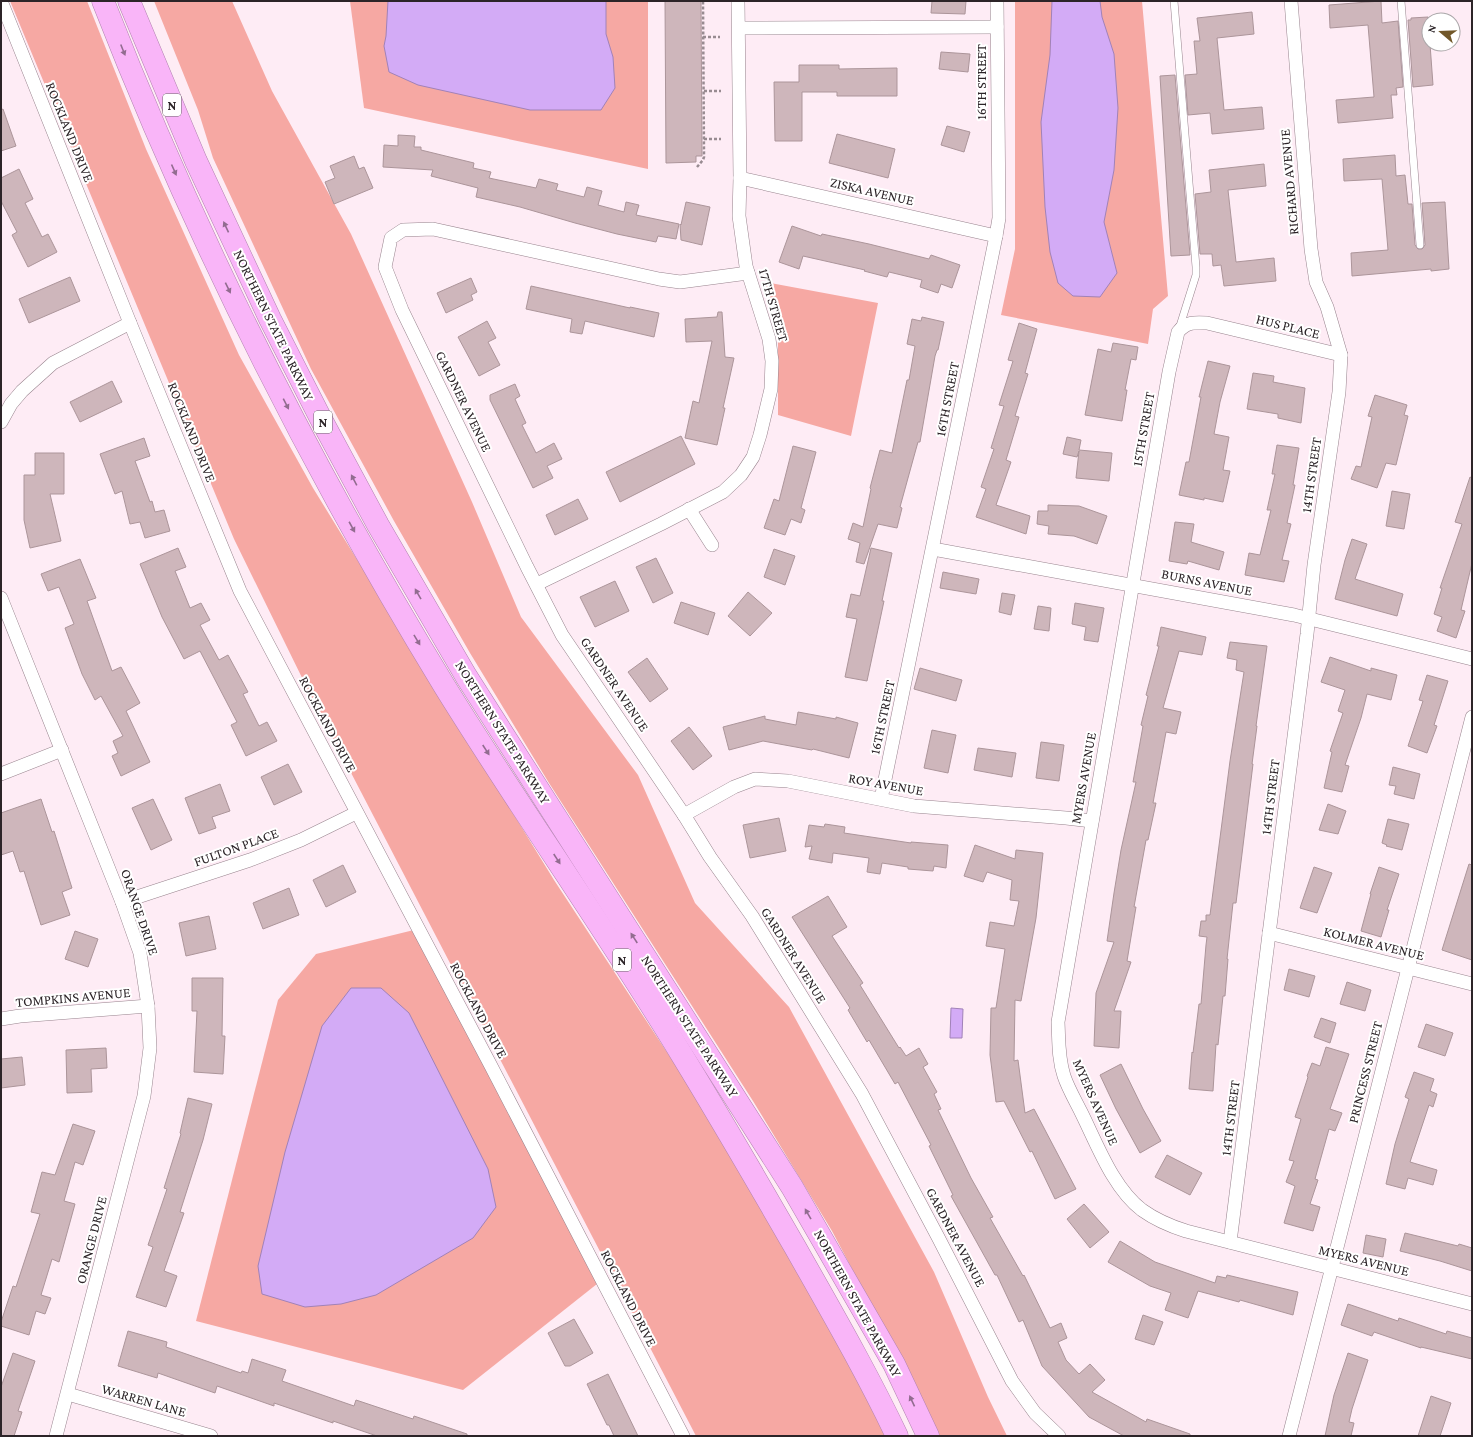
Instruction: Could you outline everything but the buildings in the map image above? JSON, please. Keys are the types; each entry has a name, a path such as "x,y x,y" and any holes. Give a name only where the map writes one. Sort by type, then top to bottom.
{"highway":[{"name":"NORTHERN STATE PARKWAY","path":"129,1 196,161 270,319 322,422 378,525 466,676 792,1187 894,1364 928,1436"},
{"path":"138,1 150,50"},
{"name":"NORTHERN STATE PARKWAY","path":"104,5 176,176 230,291 302,435 392,598 447,690 649,1001 735,1142 823,1298 897,1436"}],"street":[{"name":"ROCKLAND DRIVE","path":"1,1 130,324 240,591 487,1059 683,1436"},
{"name":"17TH STREET","path":"536,584 723,492 741,475 753,458 760,435 770,388 772,361 769,339 748,273 739,216 738,1"},
{"name":"16TH STREET","path":"881,799 933,549 999,218 997,1"},
{"name":"RICHARD AVENUE","path":"1291,1 1311,249 1316,282 1328,307 1341,356"},
{"path":"739,28 997,26"},
{"name":"ZISKA AVENUE","path":"740,178 996,236"},
{"name":"GARDNER AVENUE","path":"748,273 680,282 659,279 433,229 403,230 391,238 385,267 402,310 527,567 562,635 684,815 710,857 752,916 862,1094 1012,1381 1035,1413 1059,1436"},
{"name":"HUS PLACE","path":"1178,332 1181,328 1193,322 1207,323 1341,356"},
{"path":"1,422 22,391 53,364 130,324"},
{"name":"15TH STREET","path":"1134,585 1169,372 1178,332"},
{"name":"14TH STREET","path":"1230,1242 1309,619 1314,565 1339,392 1341,356"},
{"path":"689,509 712,545"},
{"name":"BURNS AVENUE","path":"933,549 1294,614 1472,659"},
{"name":"MYERS AVENUE","path":"1134,585 1058,1022 1059,1056 1064,1077 1099,1150 1116,1179 1131,1200 1142,1210 1162,1223 1186,1231 1472,1304"},
{"name":"ORANGE DRIVE","path":"1,598 122,902 140,954 148,1006 150,1048 144,1096 56,1436"},
{"name":"PRINCESS STREET","path":"1289,1436 1472,717"},
{"path":"1,774 62,750"},
{"name":"ROY AVENUE","path":"684,815 734,788 755,779 788,781 852,795 914,806 1092,821"},
{"name":"FULTON PLACE","path":"122,902 250,860 301,840 356,813"},
{"name":"KOLMER AVENUE","path":"1269,933 1472,984"},
{"name":"TOMPKINS AVENUE","path":"1,1019 20,1016 148,1006"},
{"name":"WARREN LANE","path":"68,1394 211,1436"}],"lane":[{"path":"1174,1 1196,267 1196,275 1178,332"},
{"path":"1401,1 1420,245"}],"path":[{"path":"697,167 704,157 703,1"},
{"path":"703,37 720,37"},
{"path":"704,92 721,91"},
{"path":"704,140 721,139"}],"shaded area":[{"path":"10,1 87,1 146,149 239,355 313,488 554,880 712,1121 774,1223 887,1436 696,1436 309,692 234,539"},
{"path":"154,1 232,1 272,91 351,234 472,502 521,617 638,775 695,903 789,1007 934,1272 988,1397 1007,1436 939,1436 929,1414 832,1231 753,1101 549,783 470,653 394,521 311,369 213,158 198,110"},
{"path":"350,1 648,1 648,169 364,108"},
{"path":"388,1 606,1 606,34 613,57 615,88 601,110 530,110 418,85 389,72 384,46"},
{"path":"1015,1 1142,1 1168,296 1153,309 1148,344 1001,315 1015,249"},
{"path":"1052,1 1100,1 1102,17 1114,54 1118,108 1114,170 1104,222 1117,273 1100,297 1073,296 1058,283 1050,252 1045,207 1041,122 1050,55"},
{"path":"765,282 878,303 851,436 778,415 778,319"},
{"path":"418,929 602,1280 463,1390 196,1321 278,1000 316,954"},
{"path":"351,988 381,988 409,1013 488,1169 496,1207 473,1238 376,1295 341,1304 305,1307 262,1294 258,1266 285,1152 322,1026"},
{"path":"951,1008 963,1009 962,1038 950,1038"}]}
